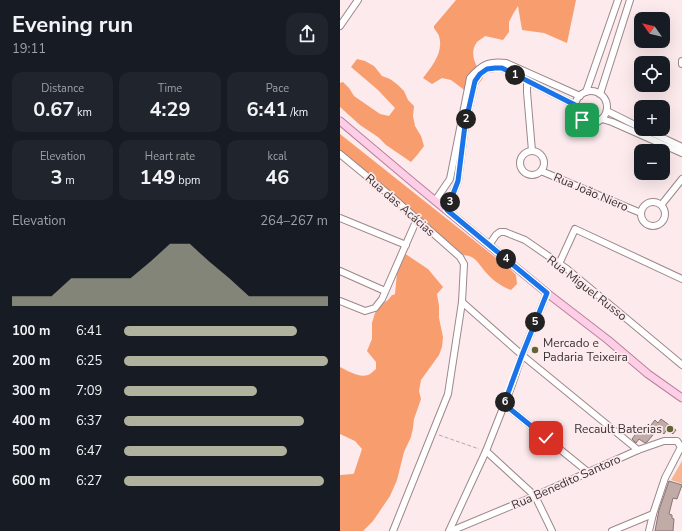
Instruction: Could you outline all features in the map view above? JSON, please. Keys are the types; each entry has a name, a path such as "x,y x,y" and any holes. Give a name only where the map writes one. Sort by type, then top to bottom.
{"main road":[{"path":"340,121 547,293 608,340 648,374 682,398"}],"street":[{"path":"340,26 358,0"},
{"path":"586,92 618,0"},
{"path":"600,94 630,0"},
{"path":"435,201 450,179 470,78 477,69 486,64 496,62 506,63 580,96"},
{"path":"447,210 458,181 465,125 475,81 480,74 487,69 502,68 575,105"},
{"path":"527,81 532,151"},
{"path":"590,91 600,94 606,101 605,115 602,119 594,123 589,123 582,120 577,115 575,110 577,100 586,92 590,91"},
{"path":"606,111 634,125"},
{"path":"602,119 682,153"},
{"path":"659,136 682,147"},
{"name":"Rua João Niero","path":"532,151 538,153 542,157 543,168 534,175 530,175 523,171 520,164 522,156 532,151"},
{"name":"Rua das Acácias","path":"340,154 392,197 460,257 464,264 462,302"},
{"name":"Rua João Niero","path":"540,171 641,214"},
{"path":"450,179 458,181"},
{"path":"662,204 682,179"},
{"path":"654,201 662,204 666,212 666,216 658,226 649,226 642,220 641,214 643,207 647,203 654,201"},
{"path":"340,218 406,245"},
{"path":"340,301 365,311 375,308 382,299 417,219"},
{"path":"559,264 575,230 682,279"},
{"name":"Rua Miguel Russo","path":"489,244 500,232 506,232 525,240 573,274 682,365"},
{"path":"340,271 385,291"},
{"path":"450,531 486,451 547,293"},
{"path":"462,302 522,355 638,450"},
{"path":"392,531 448,394 462,302"},
{"path":"504,404 588,472"},
{"name":"Rua Benedito Santoro","path":"450,531 535,496 638,450 664,441 677,441 681,447"},
{"path":"649,531 665,478 681,447"},
{"path":"486,451 535,496 552,531"},
{"path":"612,531 653,514"}],"path":[{"path":"433,433 486,451"}],"shaded area":[{"path":"456,0 576,0 567,43 544,33 522,30 518,6 509,22 509,32 503,40 485,36 477,42 474,47 474,60 483,78 477,86 467,92 451,80 442,78 432,84 423,78 439,53 439,36 434,26"},
{"path":"357,59 374,66 382,76 390,79 398,85 414,106 413,116 415,126 421,136 424,146 411,162 360,125 340,107 340,83 343,82 354,96 380,114 389,116 395,108 378,90 351,67"},
{"path":"340,134 510,269 516,275 517,284 511,290 503,286 489,276 474,258 460,255 340,152"},
{"path":"404,253 428,269 443,287 437,294 439,318 443,337 442,347 439,355 421,380 419,391 421,399 414,419 411,437 404,452 397,480 390,496 373,521 363,531 340,531 340,475 354,473 362,449 355,441 340,434 340,367 361,376 369,375 376,369 376,362 367,351 372,339 372,323 375,313 381,305 395,294 397,273"},
{"path":"682,461 682,484 671,480"}],"building":[{"path":"661,419 676,430 673,434 667,429 664,434 658,429 645,443 639,439 636,443 632,439 641,427 646,431 655,420 658,423"},
{"path":"669,481 682,485 677,499 673,498 669,514 672,515 672,518 674,519 673,531 655,531 659,510"}],"place":[{"name":"Mercado e Padaria Teixeira","path":"535,350"},
{"name":"Recault Baterias","path":"670,429"}],"route":[{"path":"546,438 504,404 547,293 447,210 458,181 465,125 475,81 480,74 487,69 502,68 575,105 577,115 582,120"}]}
